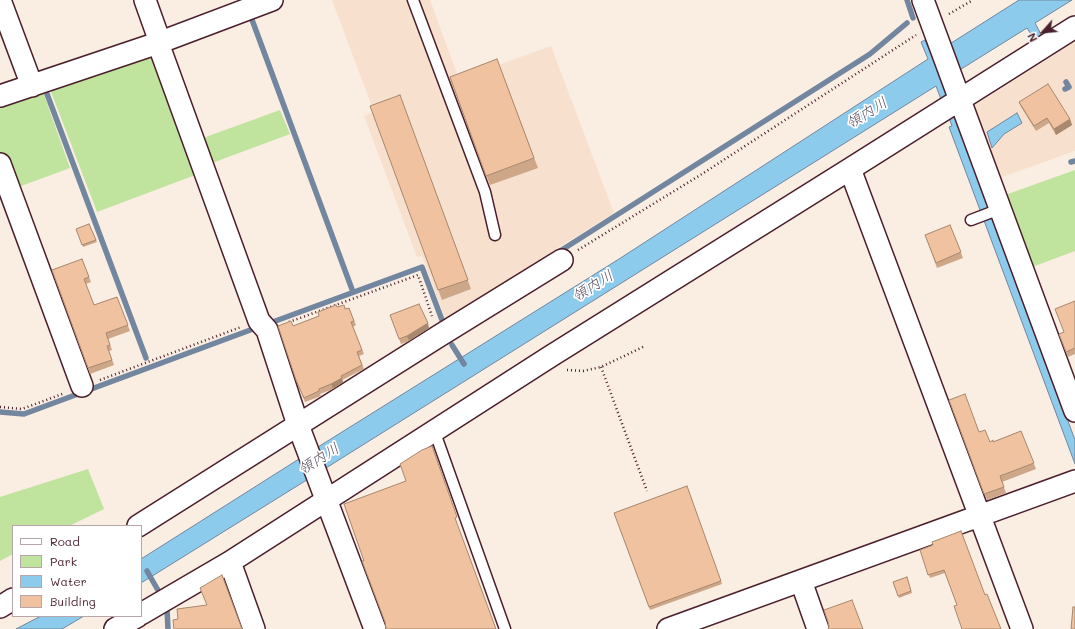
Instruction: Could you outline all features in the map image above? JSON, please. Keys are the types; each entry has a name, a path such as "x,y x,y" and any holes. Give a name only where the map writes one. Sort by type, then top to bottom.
{"street":[{"path":"0,0 32,86"},
{"path":"145,0 299,428 375,629"},
{"path":"0,96 159,42 272,0"},
{"path":"923,0 960,99 992,212 1075,411"},
{"path":"142,613 230,562 326,498 1075,27"},
{"path":"0,164 82,386"},
{"path":"850,169 1022,629"},
{"path":"140,525 299,428 439,336 562,260"},
{"path":"668,629 1075,481"},
{"path":"230,562 254,629"},
{"path":"801,581 818,629"},
{"path":"0,606 12,600"},
{"path":"115,629 136,617"}],"lane":[{"path":"413,0 485,192 495,235"},
{"path":"971,220 992,212"},
{"path":"434,430 505,629"}],"path":[{"path":"562,260 702,174 973,0"},
{"path":"0,407 22,409 82,386 418,275 439,336"},
{"path":"551,356 557,365 565,370 583,371 601,367 645,346"},
{"path":"601,367 647,491"}],"shaded area":[{"path":"332,0 430,0 459,79 551,46 614,213 548,254 549,257 446,321 422,256 417,257 364,116 374,112"},
{"path":"1075,42 1075,151 999,178 972,107"}],"green space":[{"path":"153,51 198,174 97,212 50,89"},
{"path":"43,92 70,168 13,189 0,153 0,106"},
{"path":"280,110 290,134 212,163 203,138"},
{"path":"1075,170 1075,251 1032,267 1005,195"},
{"path":"88,469 104,509 71,525 12,525 12,555 0,561 0,497"}],"water":[{"name":"領内川","path":"1019,0 1072,0 1035,23 1043,38 1036,42 1027,28 942,81 948,100 942,102 936,86 142,582 142,558 619,259 928,59 921,42 925,40 932,56"},
{"path":"1017,113 1022,123 1004,134 992,148 987,132"},
{"path":"955,116 1075,440 1075,464 949,127 952,126 949,118"},
{"path":"39,617 82,617 62,629 16,629"}],"building":[{"path":"497,59 534,158 486,176 450,77"},
{"path":"1048,84 1070,119 1054,129 1047,118 1034,126 1019,102"},
{"path":"400,95 468,280 438,290 370,106"},
{"path":"89,224 96,240 82,245 76,229"},
{"path":"950,225 961,252 936,263 925,235"},
{"path":"82,259 89,277 84,279 94,305 117,297 128,325 106,333 110,345 107,346 112,360 88,368 52,270"},
{"path":"1075,301 1075,348 1066,352 1059,334 1064,332 1055,309"},
{"path":"419,304 428,323 407,336 399,339 390,315"},
{"path":"336,305 337,307 344,305 345,309 349,308 354,321 351,322 362,350 357,352 362,365 341,376 342,378 304,398 296,380 278,326 291,321 293,326 319,316 318,312"},
{"path":"965,394 979,432 985,430 990,442 993,440 993,442 1021,431 1034,463 1000,476 1004,487 984,494 949,400"},
{"path":"432,446 457,517 455,518 496,629 385,629 385,622 362,561 364,561 344,504 406,481 400,464 422,450"},
{"path":"687,486 721,581 649,607 614,513"},
{"path":"961,531 985,595 987,594 1001,629 962,629 954,606 957,605 944,570 928,575 920,550 933,545 932,542"},
{"path":"222,575 242,629 174,629 173,620 178,619 177,609 207,605 200,588"},
{"path":"907,577 911,591 898,596 893,582"},
{"path":"852,600 863,629 828,629 828,622 824,610"},
{"path":"1073,607 1075,607 1075,629 1071,629"}],"waterway":[{"path":"907,0 913,18"},
{"path":"251,17 353,292"},
{"path":"557,253 870,54 907,23"},
{"path":"1065,89 1069,87 1066,82"},
{"path":"47,94 146,358"},
{"path":"1071,162 1075,161"},
{"path":"270,323 422,267 442,320"},
{"path":"0,412 24,414 253,329"},
{"path":"452,345 464,364"},
{"path":"147,571 159,592"},
{"path":"167,609 168,629"}]}
